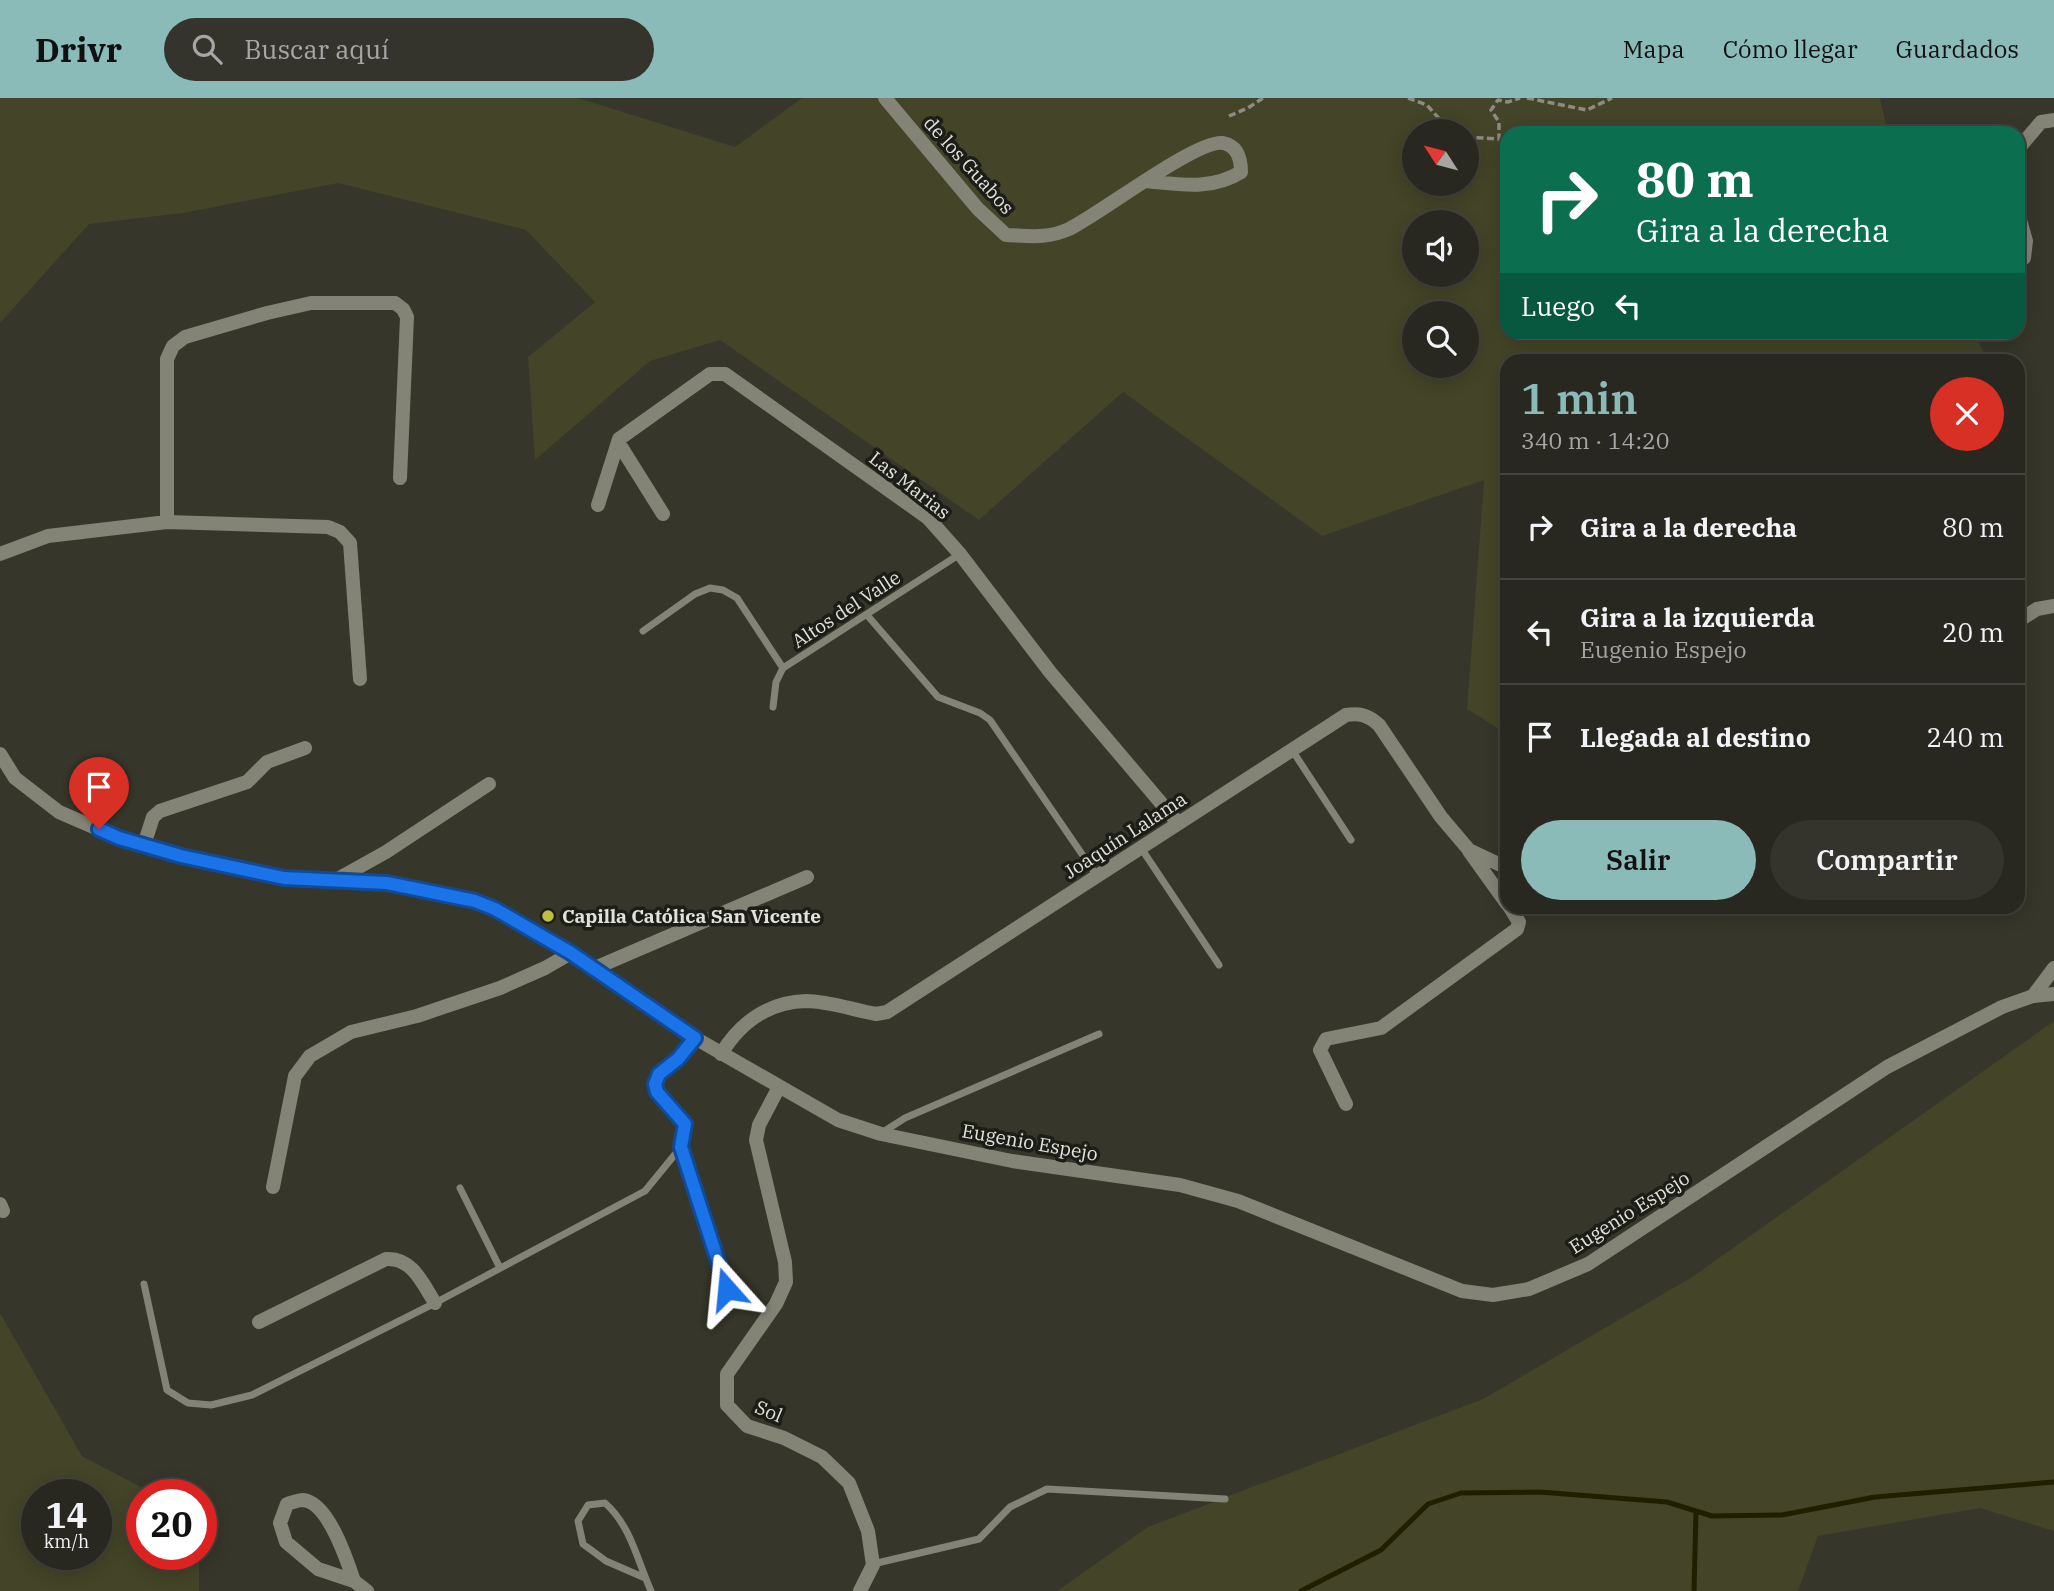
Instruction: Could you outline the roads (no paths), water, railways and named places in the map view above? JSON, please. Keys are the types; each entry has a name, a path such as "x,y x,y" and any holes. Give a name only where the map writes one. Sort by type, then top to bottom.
{"street":[{"name":"de los Guabos","path":"886,98 978,209 1006,235 1049,237 1070,228 1145,181 1203,147 1222,143 1233,148 1241,159 1241,172 1230,180 1203,186 1145,181"},
{"path":"2025,141 2041,122 2054,120"},
{"path":"167,523 167,359 173,346 185,337 311,303 395,303 407,317 400,478"},
{"name":"Las Marias","path":"618,442 621,437 710,373 725,374 928,519 960,554 1049,673 1178,823"},
{"path":"598,505 618,442"},
{"path":"618,442 663,514"},
{"path":"0,554 48,536 167,523 328,527 340,532 350,544 360,679"},
{"path":"2025,617 2037,609 2054,606"},
{"name":"Joaquín Lalama","path":"721,1054 744,1023 791,1003 807,1001 876,1014 887,1012 1346,715 1358,713 1370,717 1379,725 1441,817 1469,850 1500,865"},
{"path":"144,845 153,817 160,811 247,782 267,762 305,748"},
{"name":"Eugenio Espejo","path":"0,754 15,778 58,812 119,838 181,856 284,878 387,883 475,901 495,909 595,968 721,1054 838,1120 881,1133 1012,1161 1180,1185 1238,1200 1462,1291 1493,1296 1529,1289 1588,1264 1887,1067 2002,1007 2033,996 2054,995"},
{"path":"334,881 386,852 489,784"},
{"path":"1469,850 1500,894"},
{"path":"595,968 807,877"},
{"path":"1346,1104 1320,1050 1326,1039 1381,1028 1517,929 1519,922 1514,914"},
{"path":"273,1186 295,1076 310,1056 351,1032 417,1016 500,989 571,953"},
{"path":"2033,996 2054,968"},
{"name":"Sol","path":"779,1087 759,1125 756,1140 785,1262 786,1282 776,1304 727,1374 727,1405 747,1426 784,1438 822,1457 849,1483 868,1531 873,1564"},
{"path":"259,1322 386,1258 404,1261 412,1268 435,1303"},
{"path":"355,1581 345,1553 316,1505 302,1500 287,1504 281,1523 286,1542 318,1569 355,1581 367,1591"},
{"path":"860,1591 873,1564"}],"lane":[{"name":"Altos del Valle","path":"773,707 776,682 783,668 960,554"},
{"path":"643,631 695,594 710,588 723,590 737,598 783,668"},
{"path":"867,615 938,697 980,713 990,720 1097,876"},
{"path":"1292,750 1351,840"},
{"path":"1141,848 1219,965"},
{"path":"881,1133 905,1118 1099,1034"},
{"path":"695,1038 678,1059 659,1074 655,1084 657,1092 685,1124 681,1147 727,1289"},
{"path":"144,1284 167,1390 188,1403 211,1405 252,1395 435,1303 645,1191 681,1147"},
{"path":"460,1188 500,1268"},
{"path":"873,1564 979,1539 1010,1507 1047,1489 1226,1499"},
{"path":"645,1578 606,1561 583,1544 578,1521 588,1505 605,1503 619,1515 651,1591"}],"waterway":[{"path":"1301,1591 1381,1550 1428,1504 1461,1493 1540,1492 1667,1502 1712,1516 1782,1515 1875,1497 2054,1482"},
{"path":"1694,1591 1696,1511"}],"place":[{"name":"Capilla Católica San Vicente","path":"548,916"}]}
